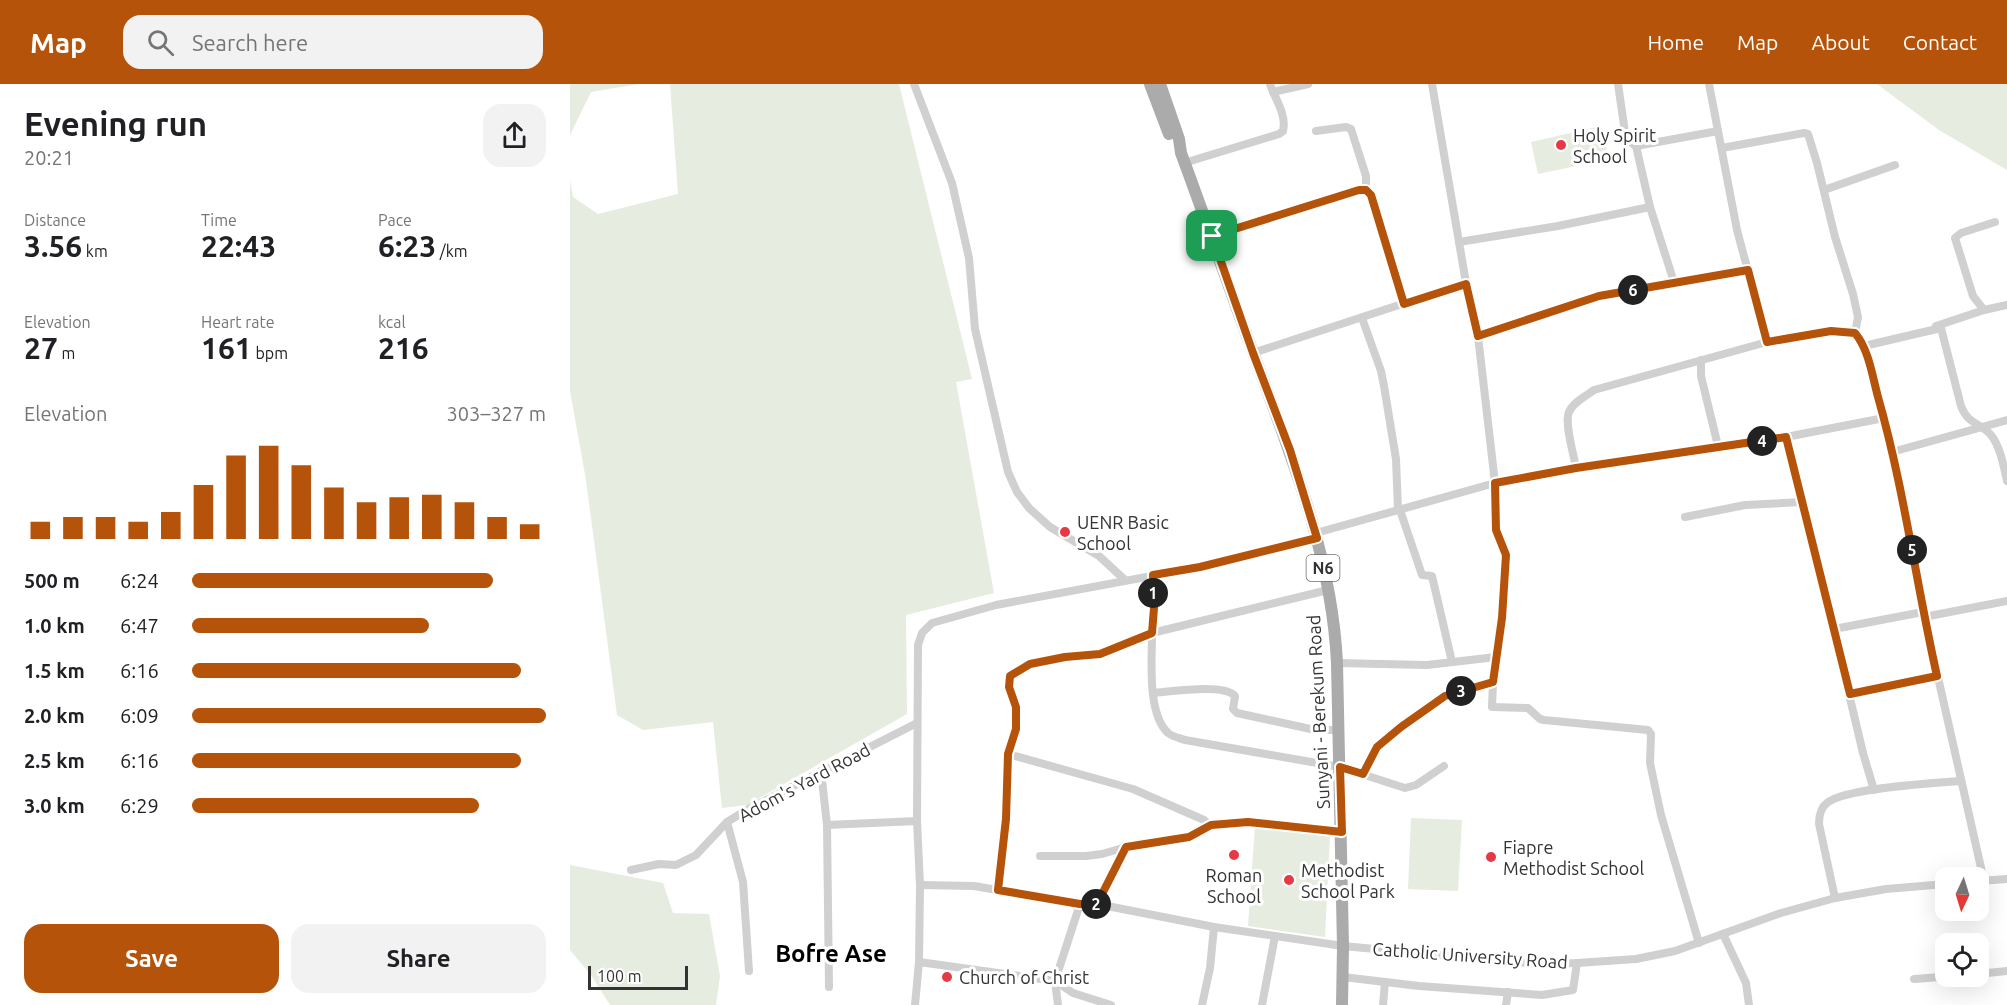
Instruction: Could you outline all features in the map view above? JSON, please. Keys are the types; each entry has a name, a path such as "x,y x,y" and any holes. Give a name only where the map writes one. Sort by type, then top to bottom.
{"main road":[{"name":"Sunyani - Berekum Road","path":"1150,84 1172,141 1183,158"},
{"name":"Sunyani - Berekum Road","path":"1160,84 1179,139 1183,158 1290,450 1316,536 1328,590 1337,663 1342,832 1342,1005"}],"street":[{"path":"914,84 952,183 969,258 975,329 1008,472 1017,492 1029,508 1050,527 1099,556 1125,580"},
{"path":"1183,158 1279,134 1283,131 1284,125 1271,88 1308,84"},
{"path":"1432,84 1466,284 1478,336 1495,483 1496,530 1506,555 1492,707 1528,708 1544,720 1643,728 1651,734 1650,763 1661,815 1699,943"},
{"path":"1618,84 1626,139 1636,146 1650,207 1674,282"},
{"path":"1709,84 1737,230 1767,342"},
{"path":"1316,131 1346,127 1351,129 1366,176 1366,190"},
{"path":"1636,146 1718,131"},
{"path":"1722,148 1783,136 1808,134 1835,237 1853,294 1858,317 1855,333 1864,346 1892,452 1923,614 1978,867"},
{"path":"1824,190 1895,165"},
{"path":"1212,236 1359,190 1366,190 1371,195 1404,304"},
{"path":"1459,242 1558,226 1650,207"},
{"path":"1984,310 1972,296 1955,238 1961,233 1995,222"},
{"path":"1478,336 1599,296 1748,270"},
{"path":"1253,353 1466,284"},
{"path":"1864,346 2007,305"},
{"path":"1362,318 1384,386 1396,459 1399,510 1422,574 1432,576 1452,662"},
{"path":"1864,346 1941,328 1965,417 1980,426 1994,439 2007,481"},
{"path":"1576,468 1568,412 1594,390 1767,342 1831,331 1855,333"},
{"path":"1701,360 1701,376 1718,447"},
{"path":"915,1005 919,962 920,885 917,820 918,645 922,633 932,623 996,605 1200,567 1316,536 1495,483 1576,468 1786,437 1884,418"},
{"path":"1892,452 2007,420"},
{"path":"1786,437 1874,790"},
{"path":"1685,517 1745,505 1803,502"},
{"path":"1153,575 1153,693 1160,723 1170,734 1185,740 1340,767 1405,788 1416,785 1444,766"},
{"path":"998,890 1006,819 1008,754 1016,729 1016,707 1009,687 1010,676 1030,664 1065,657 1100,654 1152,633 1328,590"},
{"path":"1834,629 2007,601"},
{"path":"1337,663 1427,665 1496,657"},
{"path":"1850,694 1937,676"},
{"path":"1363,774 1377,747 1401,727 1445,696 1493,682"},
{"path":"1153,693 1228,690 1234,696 1233,709 1237,713 1315,730 1338,730"},
{"name":"Adom's Yard Road","path":"631,870 659,864 676,865 696,855 727,822 767,798 917,723"},
{"path":"1008,754 1133,789 1211,825"},
{"path":"821,771 827,825 829,987"},
{"path":"1835,898 1819,824 1819,814 1825,804 1835,798 1874,790 1960,781"},
{"path":"827,825 917,820"},
{"path":"727,822 743,882 749,971"},
{"path":"1040,856 1086,856 1189,837 1211,825 1248,822 1342,832"},
{"path":"1097,904 1126,847"},
{"path":"1989,880 2007,879"},
{"name":"Catholic University Road","path":"920,885 974,886 1080,904 1097,904 1214,927 1343,946 1538,964 1636,959 1675,951 1781,913 1835,898 1886,889 1935,885"},
{"path":"1058,1005 1055,981 1080,904"},
{"path":"1202,1005 1210,968 1214,927"},
{"path":"1723,934 1746,983 1749,1005"},
{"path":"1263,1005 1275,936"},
{"path":"919,962 1055,981 1073,993 1111,1005"},
{"path":"1343,977 1542,994 1574,990 1577,963"},
{"path":"1989,973 2007,972"},
{"path":"1914,979 1935,977"},
{"path":"1383,1005 1385,982"},
{"path":"1506,1005 1508,992"}],"shaded area":[{"path":"570,84 639,84 591,92 570,135"},
{"path":"670,84 899,84 972,379 956,382 994,593 906,615 907,714 747,805 722,808 713,722 643,730 617,715 586,480 570,391 570,180 573,197 598,214 678,194"},
{"path":"1877,84 2007,84 2007,170 1939,130"},
{"path":"1601,126 1609,159 1538,174 1531,142"},
{"path":"1411,818 1462,820 1458,891 1408,889"},
{"name":"Methodist School Park","path":"1255,826 1330,834 1325,937 1248,926"},
{"path":"570,865 663,883 673,913 709,914 720,976 716,1005 610,1005 591,975 570,950"}],"place":[{"name":"Holy Spirit School","path":"1561,145"},
{"name":"UENR Basic School","path":"1065,532"},
{"name":"Roman School","path":"1234,855"},
{"name":"Fiapre Methodist School","path":"1491,857"},
{"name":"Methodist School Park","path":"1289,880"},
{"name":"Church of Christ","path":"947,977"}],"district":[{"name":"Bofre Ase","path":"831,953"}],"route":[{"path":"1359,190 1366,190 1371,195 1404,304 1466,284 1478,336 1599,296 1748,270 1767,342 1831,331 1843,330 1855,333 1864,346 1884,418 1903,501 1920,602 1937,676 1850,694 1786,437 1576,468 1495,483 1496,530 1506,555 1502,618 1493,682 1445,696 1401,727 1377,747 1363,774 1340,767 1342,832 1248,822 1211,825 1189,837 1126,847 1097,904 1080,904 1057,898 998,890 1006,819 1008,754 1016,729 1016,707 1009,687 1010,676 1030,664 1065,657 1100,654 1152,633 1153,575 1200,567 1317,538 1290,450 1212,236 1359,190"}]}
